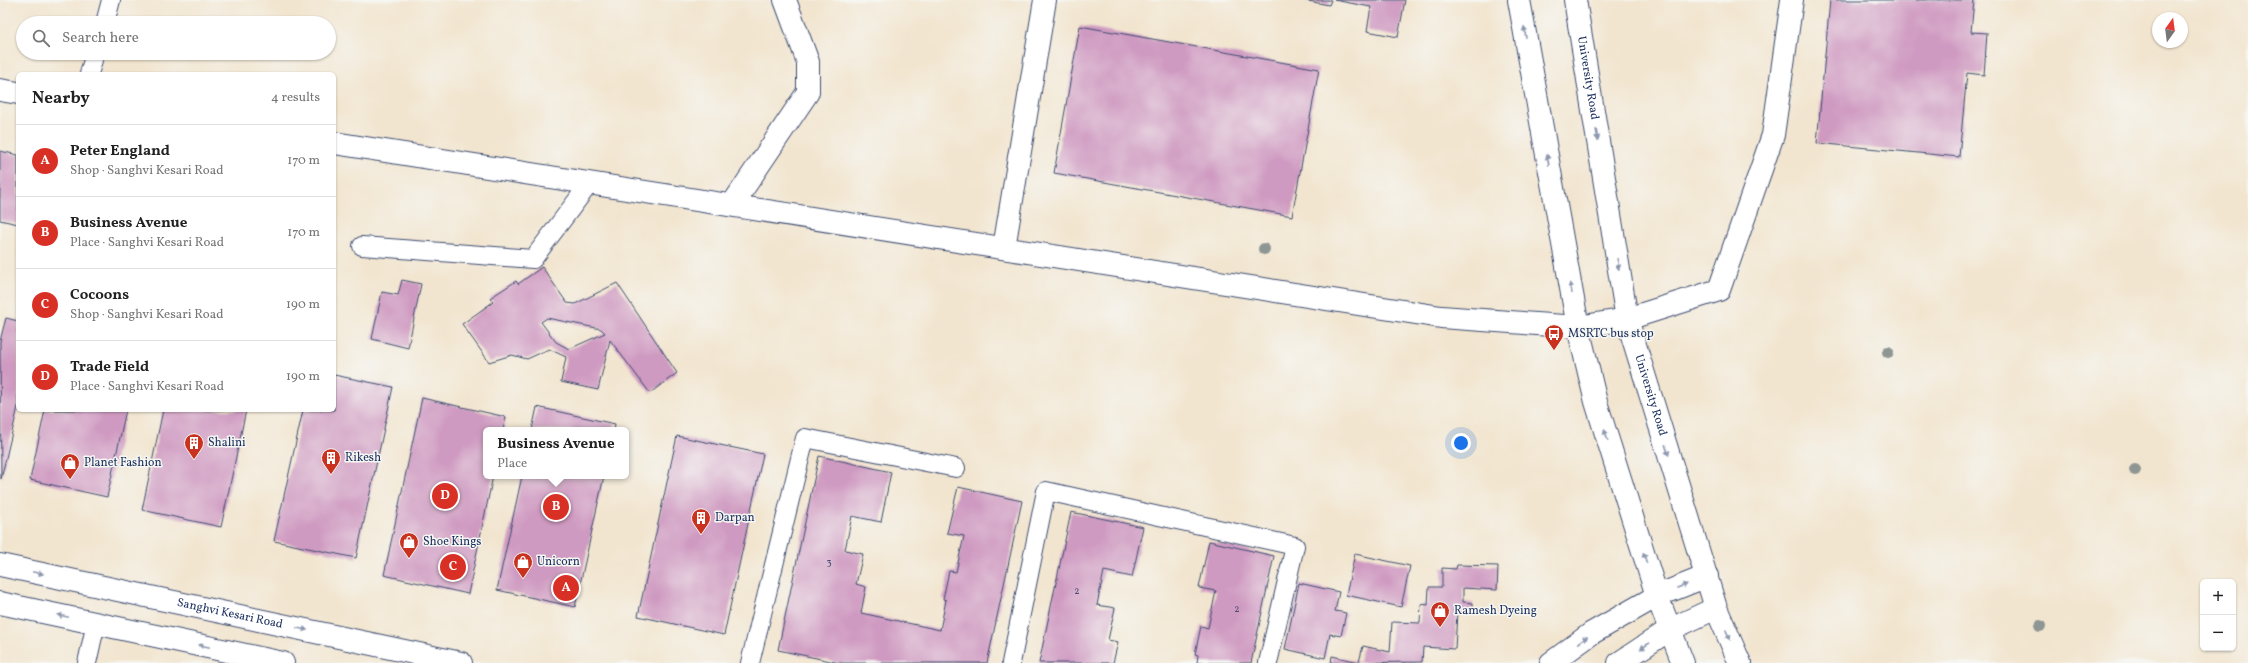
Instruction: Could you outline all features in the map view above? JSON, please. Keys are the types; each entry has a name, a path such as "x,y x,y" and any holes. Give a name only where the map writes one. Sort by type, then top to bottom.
{"main road":[{"path":"732,206 808,92 808,62 785,0"},
{"path":"1004,248 1045,0"},
{"path":"1519,0 1578,327 1596,402 1657,596 1683,663"},
{"name":"University Road","path":"1575,0 1627,319 1716,608 1740,663"},
{"path":"336,143 1441,317 1578,327 1627,319 1719,290 1773,135 1792,0"},
{"path":"0,90 16,93"},
{"name":"Sanghvi Kesari Road","path":"0,565 461,663"},
{"path":"1551,663 1592,633 1657,596 1707,576"},
{"path":"0,602 96,623 232,658 283,663"},
{"path":"1619,663 1670,630 1716,608"}],"lane":[{"path":"106,16 112,0"},
{"path":"90,72 94,60"},
{"path":"362,246 534,259 590,183"},
{"path":"750,663 805,438 956,468"},
{"path":"1011,663 1046,491 1295,546 1268,663"},
{"path":"87,663 96,623"}],"building":[{"path":"1303,0 1331,0 1329,5"},
{"path":"1334,0 1405,0 1398,37 1367,31 1371,7"},
{"path":"1830,0 1974,0 1971,32 1987,33 1984,75 1967,73 1959,157 1817,143"},
{"path":"1080,26 1319,69 1292,216 1054,173"},
{"path":"0,151 16,155 16,224 0,220"},
{"path":"542,267 567,303 575,304 617,283 677,373 650,393 610,340 598,390 561,382 566,357 549,349 527,359 512,355 489,362 462,324 493,302 490,298 516,281 518,284","holes":["547,318 601,329 605,333 569,349 556,342 541,322"]},
{"path":"402,280 421,284 408,348 372,339 382,292 398,295"},
{"path":"6,318 16,320 17,412 1,479 0,341"},
{"name":"Rikesh","path":"336,375 393,387 356,558 274,541 303,412 336,412"},
{"path":"422,398 506,417 504,427 483,427 483,479 492,479 468,594 384,575"},
{"path":"537,407 615,424 614,427 533,427"},
{"path":"45,412 126,412 107,497 30,480"},
{"name":"Shalini","path":"163,412 246,412 221,527 142,510"},
{"name":"Darpan","path":"677,436 763,454 724,635 638,616"},
{"path":"819,456 891,472 881,522 852,516 845,550 863,554 856,584 866,587 861,613 940,630 946,600 943,599 949,571 956,572 964,536 947,533 958,487 1022,501 987,663 840,663 778,650"},
{"path":"521,479 603,479 575,607 497,590"},
{"path":"1071,512 1143,527 1132,577 1104,571 1097,605 1115,608 1108,640 1118,642 1113,663 1039,663"},
{"path":"1209,541 1274,556 1251,663 1197,663 1198,655 1195,654 1201,626 1208,628 1216,591 1199,588"},
{"path":"1355,554 1410,566 1401,607 1346,595"},
{"path":"1457,565 1498,566 1497,590 1463,588 1463,602 1473,603 1473,613 1457,612 1455,649 1423,647 1422,662 1331,663 1332,656 1359,662 1363,646 1390,652 1392,622 1420,623 1421,604 1428,605 1429,587 1442,587 1442,568 1456,569"},
{"path":"1299,583 1339,592 1335,611 1346,613 1341,636 1330,634 1325,658 1285,649"}],"place":[{"name":"MSRTC bus stop","path":"1554,351"},
{"name":"Shalini","path":"194,460"},
{"name":"Rikesh","path":"331,475"},
{"name":"Planet Fashion","path":"70,480"},
{"name":"Trade Field","path":"445,496"},
{"name":"Business Avenue","path":"556,507"},
{"name":"Darpan","path":"701,535"},
{"name":"Shoe Kings","path":"409,559"},
{"name":"Cocoons","path":"453,567"},
{"name":"Unicorn","path":"523,579"},
{"name":"Peter England","path":"566,588"},
{"name":"Ramesh Dyeing","path":"1440,628"}]}
